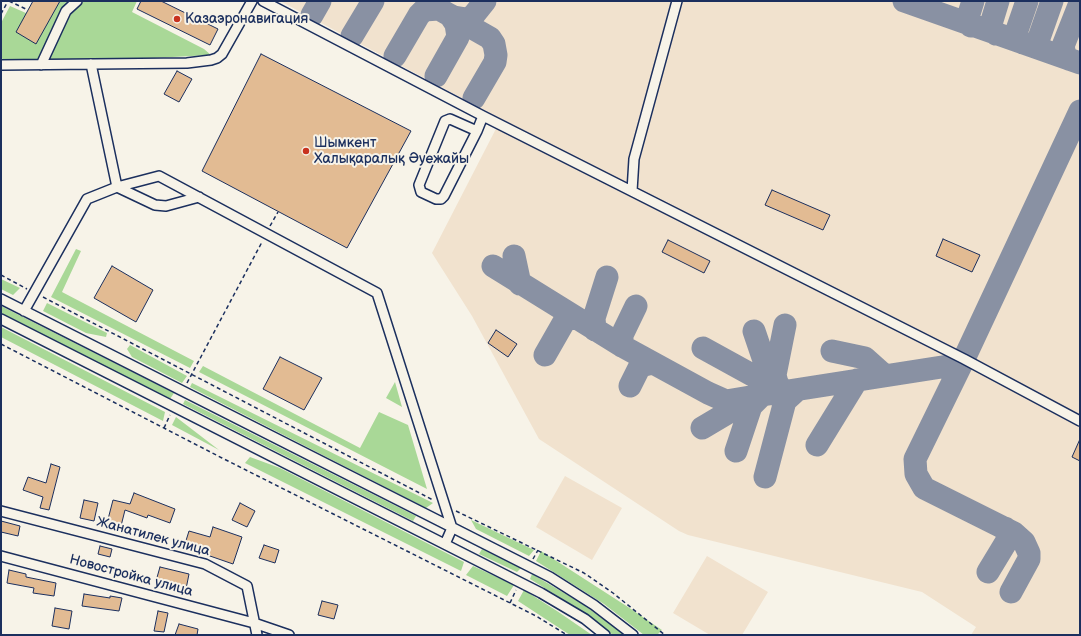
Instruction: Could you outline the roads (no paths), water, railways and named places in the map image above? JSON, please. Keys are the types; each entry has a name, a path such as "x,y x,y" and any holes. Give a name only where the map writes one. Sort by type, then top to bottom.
{"street":[{"path":"41,65 66,11 77,1"},
{"path":"1,65 188,63 217,58 222,54 252,1"},
{"path":"263,1 483,116 957,355 1080,421"},
{"path":"632,191 634,159 677,1"},
{"path":"91,64 117,187"},
{"path":"477,131 450,119 445,121 419,185 421,192 436,199 441,199 444,196 477,131 483,116"},
{"path":"24,311 87,199 117,187 159,176 377,293 452,528 445,544"},
{"path":"117,187 155,205 166,206 199,197"},
{"path":"1,299 550,577 594,605 633,635"},
{"path":"1,319 541,593 585,619 605,635"},
{"name":"Жанатилек улица","path":"1,511 205,564 247,586 257,635"},
{"name":"Новостройка улица","path":"1,556 254,623 289,635"}],"place":[{"name":"Казаэронавигация","path":"177,19"},
{"name":"Шымкент Халықаралық Әуежайы","path":"306,151"}]}
